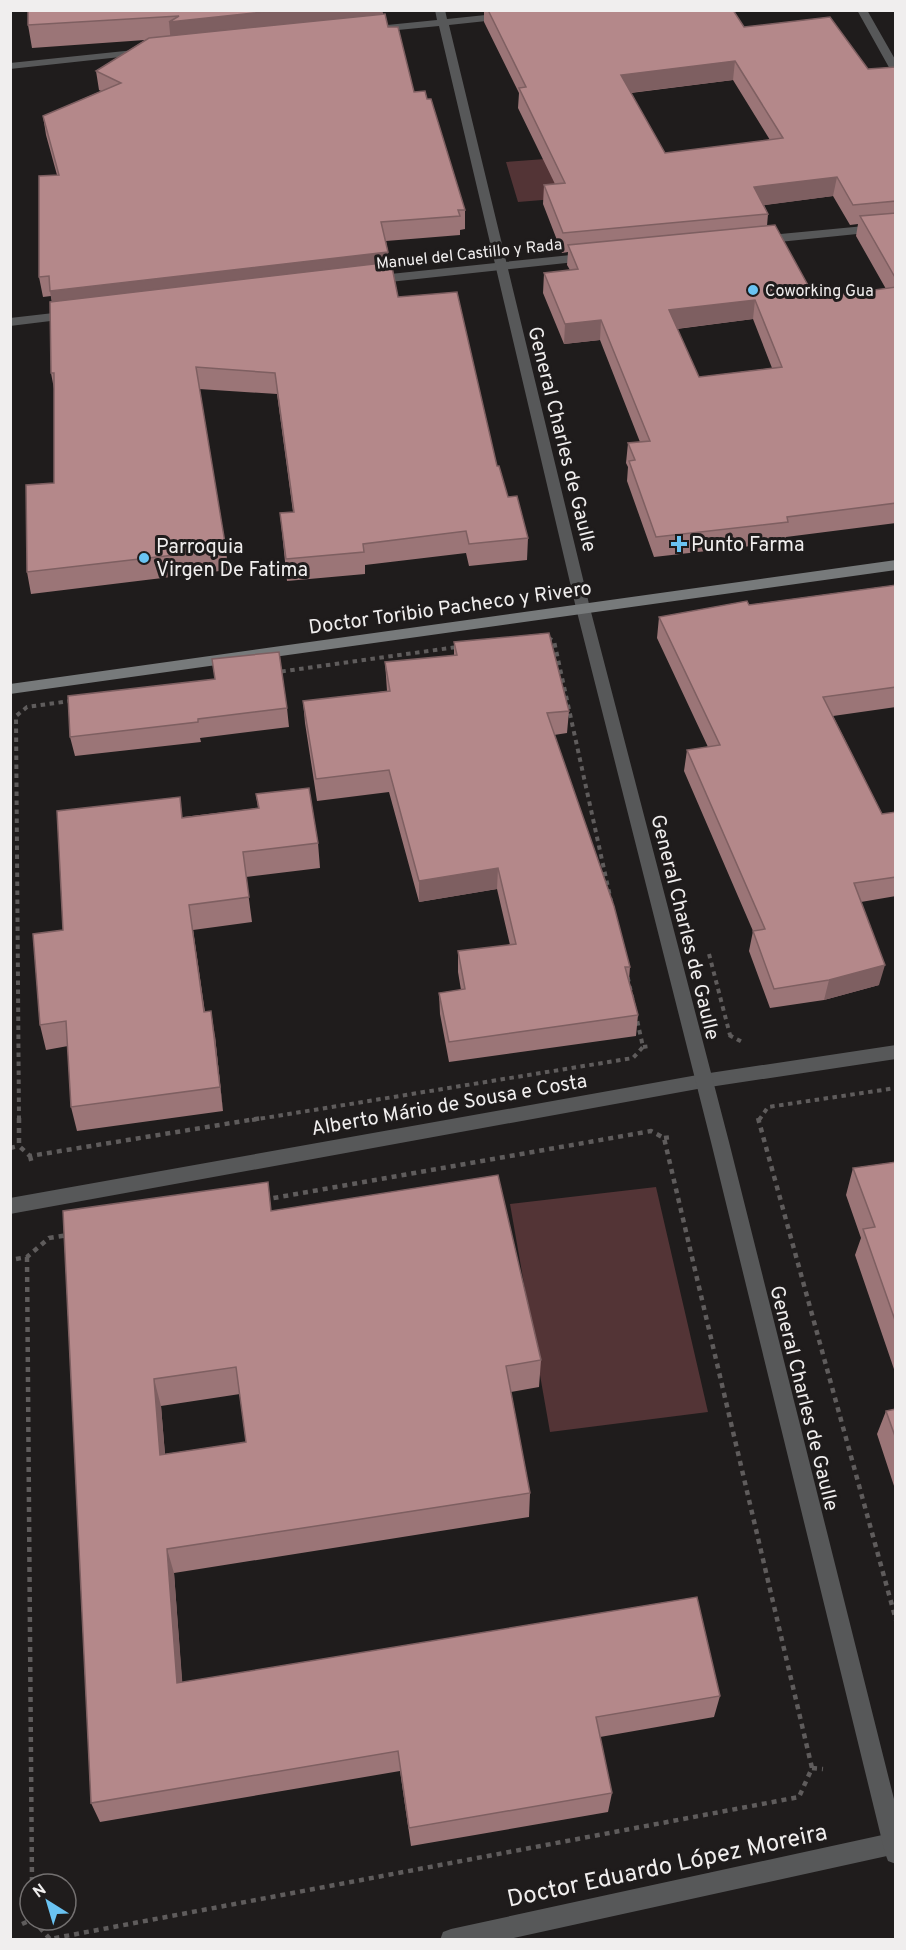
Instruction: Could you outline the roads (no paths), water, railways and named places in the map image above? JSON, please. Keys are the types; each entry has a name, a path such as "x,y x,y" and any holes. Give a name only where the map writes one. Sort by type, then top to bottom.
{"main road":[{"name":"Doctor Toribio Pacheco y Rivero","path":"10,689 896,565"}],"street":[{"path":"862,10 896,71"},
{"path":"350,31 442,16 512,15"},
{"name":"General Charles de Gaulle","path":"442,16 583,609 895,1846"},
{"path":"10,66 151,52"},
{"path":"742,242 896,226"},
{"name":"Manuel del Castillo y Rada","path":"360,282 603,256"},
{"path":"10,322 80,314"},
{"name":"Alberto Mário de Sousa e Costa","path":"10,1206 703,1081 896,1052"},
{"name":"Doctor Eduardo López Moreira","path":"451,1940 895,1846"}],"place":[{"name":"Coworking Gua","path":"753,290"},
{"name":"Punto Farma","path":"679,544"},
{"name":"Parroquia Virgen De Fatima","path":"144,558"}]}
